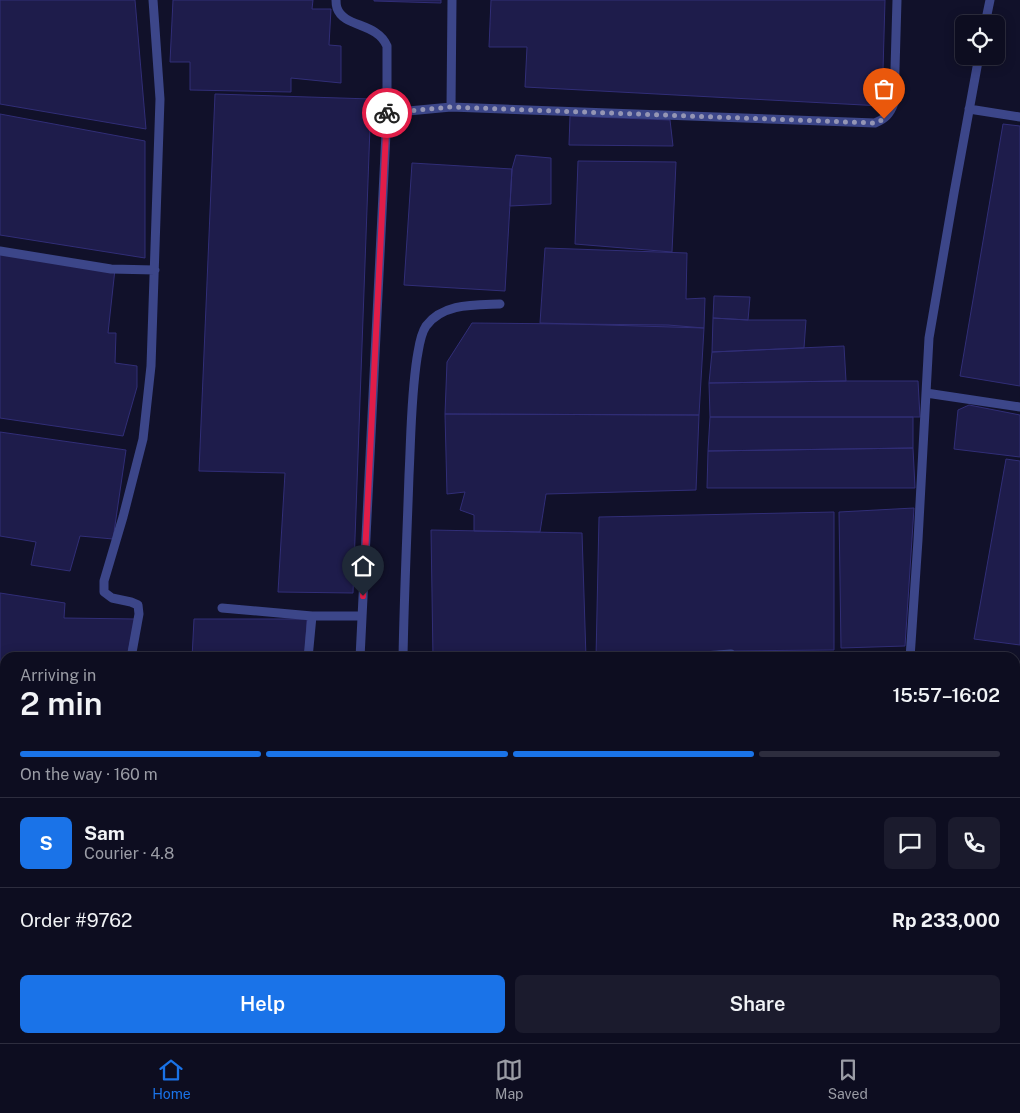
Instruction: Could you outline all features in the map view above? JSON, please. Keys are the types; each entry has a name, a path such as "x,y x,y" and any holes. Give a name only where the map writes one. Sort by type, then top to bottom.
{"lane":[{"path":"131,652 139,614 138,605 112,598 104,592 104,581 143,439 151,366 160,99 153,0"},
{"path":"336,0 337,10 347,20 380,34 387,46 387,113 360,652"},
{"path":"450,107 452,0"},
{"path":"387,113 450,107 875,123 884,119 891,112 894,103 897,0"},
{"path":"987,15 990,0"},
{"path":"910,652 929,338 977,65"},
{"path":"969,109 1020,117"},
{"path":"0,251 111,269 155,270"},
{"path":"403,652 411,416 420,341 426,326 438,315 459,306 500,304"},
{"path":"926,393 1020,407"},
{"path":"222,608 312,616 362,616"},
{"path":"309,652 312,616"}],"building":[{"path":"0,0 135,0 146,129 0,104"},
{"path":"173,0 313,0 312,9 331,9 329,45 341,46 341,83 291,78 291,92 190,90 190,62 170,62"},
{"path":"441,0 441,3 374,1"},
{"path":"491,0 885,0 882,106 525,87 527,47 489,47"},
{"path":"215,94 371,99 353,593 278,592 285,473 199,471"},
{"path":"0,114 145,141 145,258 0,235"},
{"path":"570,116 670,120 673,146 569,145"},
{"path":"1003,124 1020,126 1020,386 960,376"},
{"path":"516,155 551,158 551,204 510,206 512,169"},
{"path":"578,161 676,162 672,252 575,244"},
{"path":"412,163 512,169 505,291 404,285"},
{"path":"545,248 687,253 686,299 705,298 704,328 540,323"},
{"path":"0,251 115,269 108,333 116,333 115,363 137,366 137,387 123,436 0,418"},
{"path":"714,296 750,297 748,320 713,318"},
{"path":"713,318 806,320 804,348 712,352"},
{"path":"472,323 668,325 704,328 699,415 445,414 447,362"},
{"path":"844,346 846,381 709,383 712,352"},
{"path":"918,381 920,417 710,417 709,383"},
{"path":"969,405 1020,415 1020,457 954,449 958,410"},
{"path":"445,414 699,415 696,490 546,494 540,532 474,531 474,515 460,510 465,492 447,494"},
{"path":"710,417 913,417 913,448 708,451"},
{"path":"0,432 126,450 113,539 80,536 70,571 31,565 36,542 0,536"},
{"path":"913,448 915,488 707,488 708,451"},
{"path":"1006,459 1020,461 1020,645 974,639"},
{"path":"914,508 905,646 841,648 839,512"},
{"path":"834,512 834,650 596,652 599,517"},
{"path":"431,530 582,533 586,652 433,652"},
{"path":"0,593 65,603 64,618 135,619 128,652 0,652"},
{"path":"194,619 307,619 305,652 192,652"}],"way so far":[{"path":"387,113 450,107 875,123 884,119"}],"route":[{"path":"363,596 387,113"}]}
